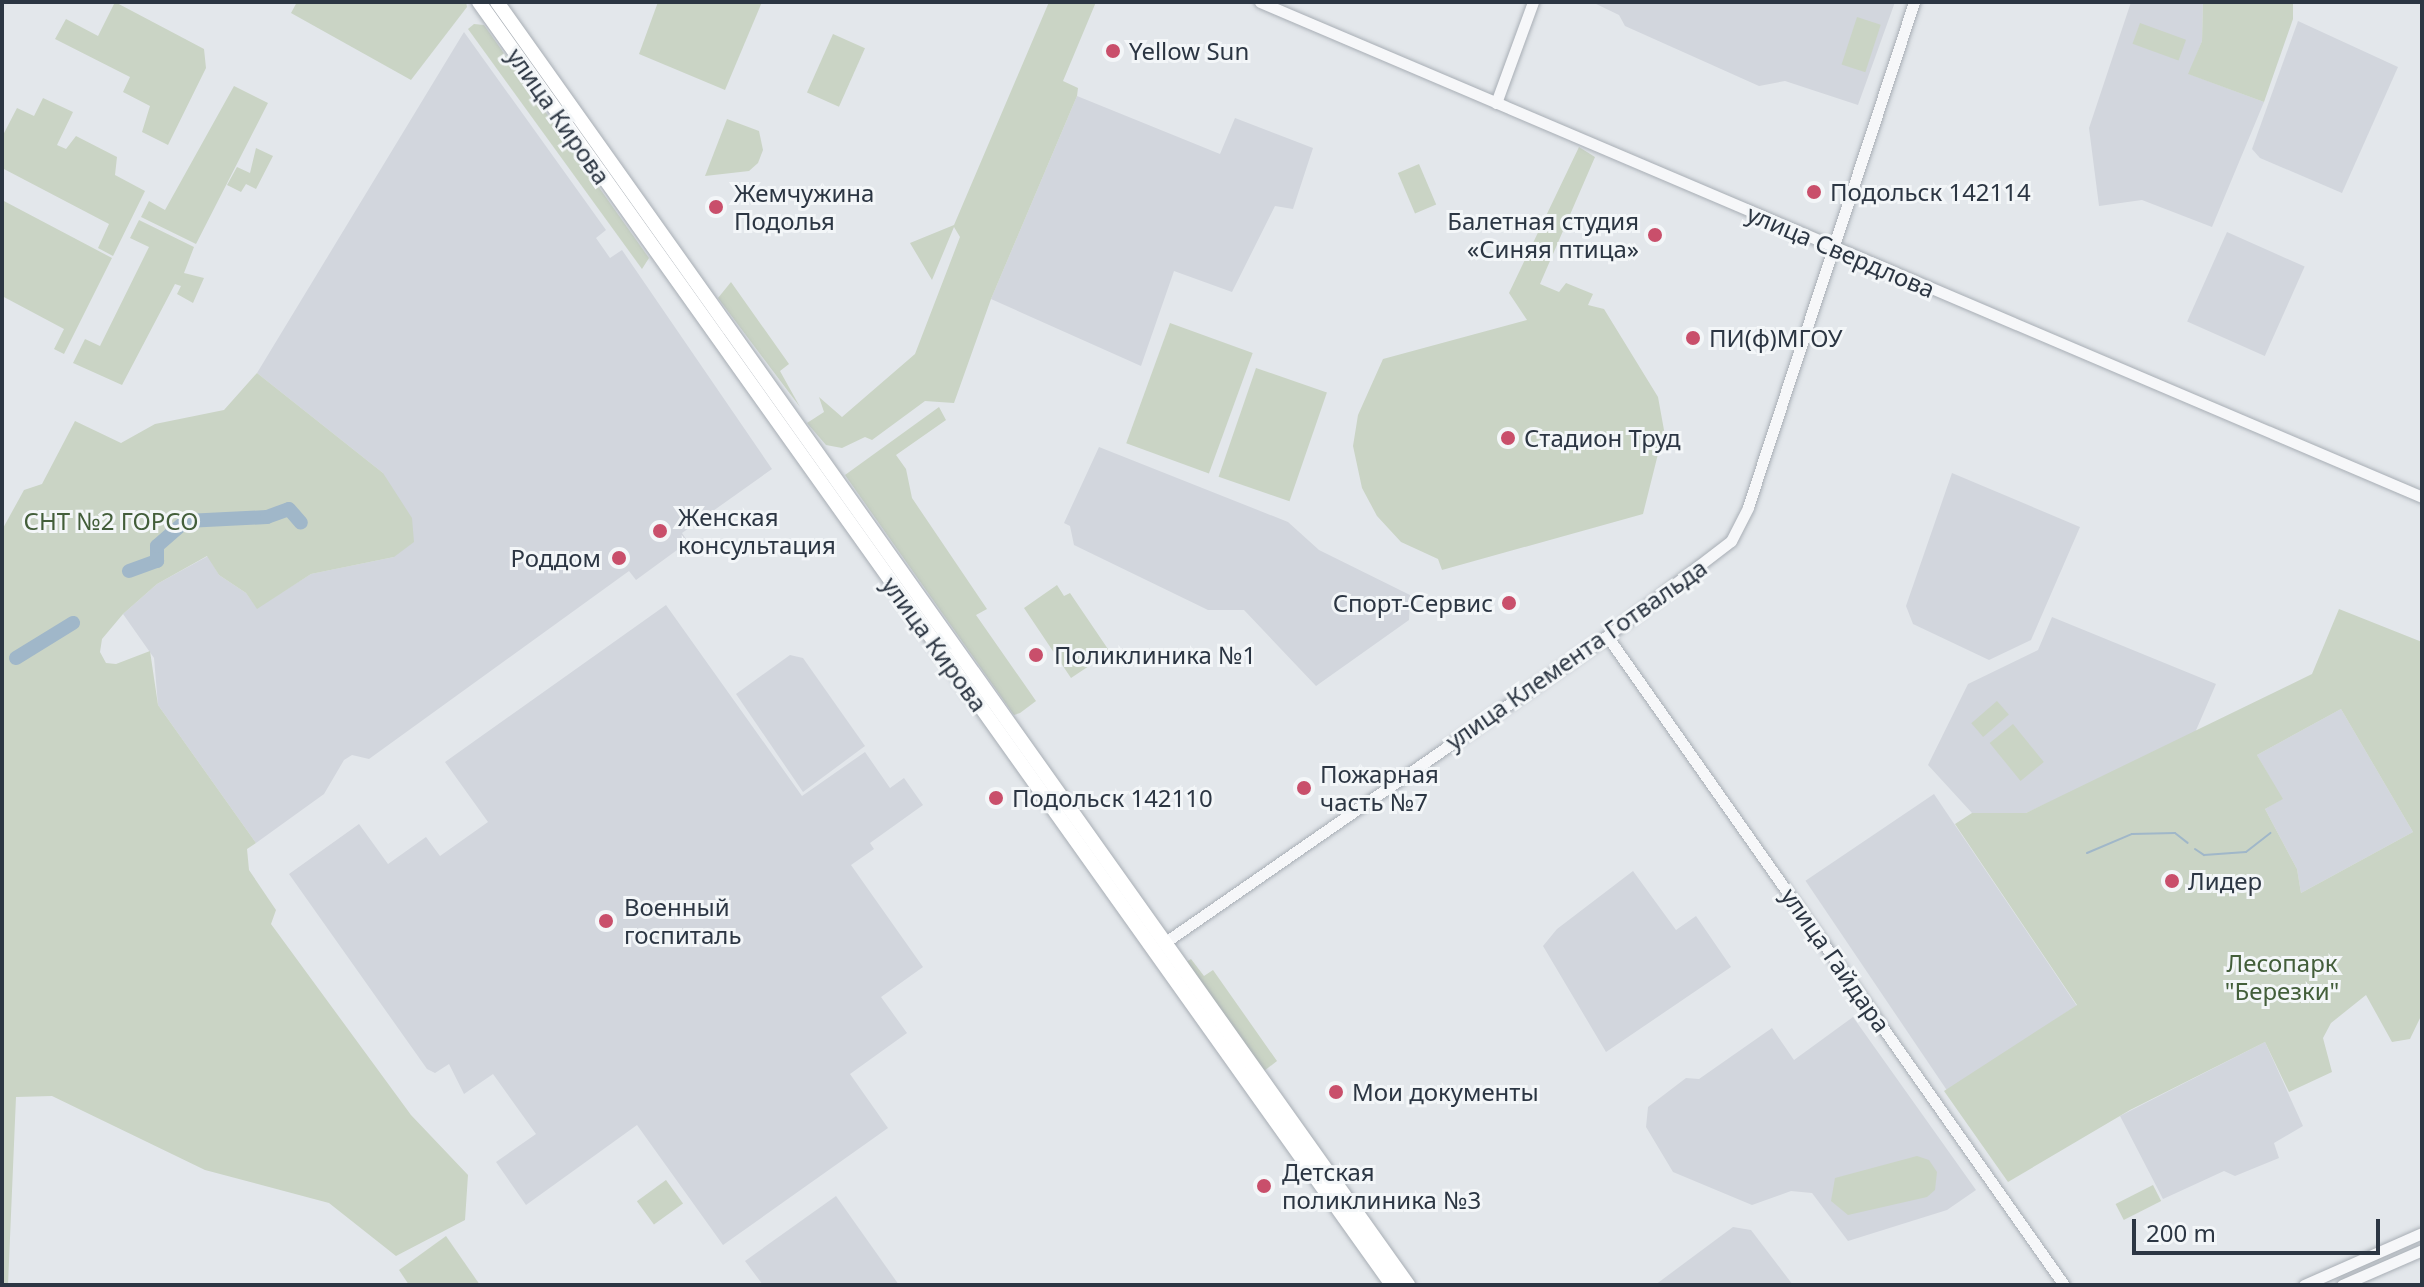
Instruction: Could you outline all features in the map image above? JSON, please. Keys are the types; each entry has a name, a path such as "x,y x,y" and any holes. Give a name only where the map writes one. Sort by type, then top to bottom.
{"main road":[{"name":"улица Кирова","path":"479,2 589,146 1392,1285"},
{"name":"улица Кирова","path":"497,2 589,146"},
{"name":"улица Кирова","path":"669,260 1408,1285"}],"street":[{"name":"улица Свердлова","path":"1260,2 1830,247 2421,494"},
{"path":"1496,103 1533,2"},
{"name":"улица Клемента Готвальда","path":"1164,943 1607,636 1705,564 1731,541 1744,520 1830,247 1914,2"},
{"name":"улица Гайдара","path":"1607,636 2064,1285"},
{"path":"2304,1285 2422,1233"},
{"path":"2342,1285 2422,1250"}],"shaded area":[{"path":"1592,2 1895,2 1858,105 1785,81 1759,86 1625,26 1619,15"},
{"path":"2131,2 2203,2 2202,41 2189,74 2264,102 2212,227 2142,200 2099,206 2089,128"},
{"path":"2298,21 2398,67 2342,193 2260,158 2252,149"},
{"path":"464,32 606,230 596,238 610,258 622,250 772,469 682,533 688,542 636,580 629,571 369,759 352,755 344,760 324,794 256,843 158,705 154,658 123,614 157,584 208,556 219,575 246,593 257,608 311,574 394,557 383,473 257,373"},
{"path":"1077,96 1220,154 1235,118 1313,148 1293,209 1275,206 1232,292 1174,271 1141,366 991,299"},
{"path":"2227,232 2305,267 2265,356 2187,322"},
{"path":"1099,447 1288,522 1319,550 1410,595 1409,620 1316,686 1244,610 1208,610 1074,545 1070,526 1064,523"},
{"path":"1952,473 2080,527 2031,640 1989,660 1913,624 1906,606"},
{"name":"Военный госпиталь","path":"666,605 802,796 865,752 890,788 904,778 923,805 870,843 874,849 851,865 923,967 881,997 907,1033 850,1074 888,1128 723,1245 637,1125 526,1205 496,1162 536,1134 493,1074 464,1094 449,1064 435,1073 427,1069 289,874 359,824 388,864 426,837 440,856 488,822 445,762"},
{"path":"2052,617 2216,684 2194,735 2026,813 1972,813 1928,765 1968,684 2038,650"},
{"path":"790,655 803,658 865,746 803,792 736,694"},
{"path":"2341,709 2413,832 2301,893 2297,869 2265,809 2282,799 2257,755"},
{"path":"1934,794 2077,1005 1948,1092 1805,881"},
{"path":"1633,871 1676,930 1696,916 1731,967 1606,1052 1543,946 1557,929"},
{"path":"1853,1017 1976,1190 1947,1210 1848,1241 1812,1193 1791,1191 1752,1205 1673,1172 1646,1127 1648,1107 1686,1078 1699,1079 1772,1028 1794,1060"},
{"path":"2265,1042 2303,1126 2274,1143 2279,1158 2235,1176 2224,1171 2163,1199 2120,1116"},
{"path":"836,1196 899,1285 763,1285 745,1261"},
{"path":"1733,1227 1751,1230 1793,1285 1655,1285"}],"green space":[{"path":"115,2 204,49 206,68 168,145 142,132 150,106 123,92 130,77 55,39 66,19 98,36"},
{"path":"297,2 466,2 467,7 411,80 291,13"},
{"path":"658,2 762,2 725,90 639,54"},
{"path":"1049,2 1096,2 1063,81 1078,88 1077,96 991,299 954,403 925,401 872,440 865,437 842,448 826,445 807,423 824,412 819,397 842,417 915,354 960,237 954,227 932,280 910,243 954,225"},
{"path":"2203,2 2293,2 2293,19 2264,102 2188,74 2202,41"},
{"path":"1857,17 1881,25 1865,72 1842,65"},
{"path":"2140,23 2186,40 2179,60 2132,44"},
{"path":"474,24 484,25 649,258 642,269 468,29"},
{"path":"833,34 865,48 839,107 807,92"},
{"path":"234,86 268,103 196,244 141,217 149,201 165,210"},
{"path":"43,98 73,112 57,145 66,149 76,136 117,157 115,175 145,191 113,256 98,248 109,224 2,168 2,137 17,108 34,116"},
{"path":"727,119 759,131 763,150 758,163 749,171 705,176"},
{"name":"Стадион Труд","path":"1579,147 1595,157 1540,284 1559,292 1566,283 1593,294 1588,305 1604,309 1658,397 1664,430 1643,514 1442,570 1438,559 1401,542 1377,516 1362,488 1353,446 1358,415 1383,359 1527,320 1509,293"},
{"path":"256,148 273,156 256,189 246,184 241,192 227,185 237,167 250,173"},
{"path":"1419,164 1436,205 1415,213 1398,173"},
{"path":"2,200 112,258 64,354 54,349 64,329 2,296"},
{"path":"139,220 194,247 184,273 204,278 193,303 177,294 181,286 175,284 122,385 73,363 85,339 100,346 149,247 130,238"},
{"path":"731,282 789,364 780,371 800,407 718,298"},
{"path":"1170,323 1253,353 1209,473 1126,443"},
{"path":"1256,368 1327,392 1289,501 1219,477"},
{"name":"СНТ №2 ГОРСО","path":"257,373 383,473 412,518 414,542 394,557 311,574 257,609 246,593 219,575 207,556 157,584 123,614 102,639 100,652 106,663 116,664 150,651 158,705 256,843 247,849 249,870 276,910 271,924 411,1115 468,1175 465,1220 396,1256 329,1203 205,1170 52,1096 16,1097 8,1285 2,1285 2,530 24,490 42,484 75,421 121,443 155,424 224,410"},
{"path":"939,407 946,420 896,455 906,469 912,498 987,609 976,615 1036,701 1014,715 845,475"},
{"path":"1057,585 1064,596 1070,593 1110,652 1071,678 1024,608"},
{"name":"Лесопарк \"Березки\"","path":"2339,609 2422,642 2422,1014 2410,1039 2392,1042 2366,995 2331,1023 2323,1038 2332,1072 2289,1092 2265,1042 2130,1110 2008,1182 1944,1091 2077,1005 1955,824 1972,813 2026,813 2312,674","holes":["2341,709 2413,832 2301,893 2297,869 2265,809 2283,799 2257,755"]},
{"path":"1997,701 2009,715 1983,737 1971,723"},
{"path":"2013,724 2044,762 2021,781 1990,743"},
{"path":"1191,959 1204,976 1213,970 1277,1061 1264,1071 1186,962"},
{"path":"1917,1156 1929,1160 1937,1172 1935,1190 1927,1197 1848,1215 1831,1201 1835,1178"},
{"path":"666,1180 683,1203 654,1225 637,1201"},
{"path":"2153,1185 2161,1201 2124,1220 2116,1204"},
{"path":"446,1236 480,1285 409,1285 399,1270"}],"waterway":[{"path":"129,571 157,561 157,546 186,521 267,517 289,509 301,523"},
{"path":"16,658 73,623"},
{"path":"2087,853 2132,834 2175,833 2188,843"},
{"path":"2195,849 2204,855 2246,852 2270,833"}],"place":[{"name":"Yellow Sun","path":"1113,51"},
{"name":"Подольск 142114","path":"1814,192"},
{"name":"Жемчужина Подолья","path":"716,207"},
{"name":"Балетная студия «Синяя птица»","path":"1655,235"},
{"name":"ПИ(ф)МГОУ","path":"1693,338"},
{"name":"Стадион Труд","path":"1508,438"},
{"name":"Женская консультация","path":"660,531"},
{"name":"Роддом","path":"619,558"},
{"name":"Спорт-Сервис","path":"1509,603"},
{"name":"Поликлиника №1","path":"1036,655"},
{"name":"Пожарная часть №7","path":"1304,788"},
{"name":"Подольск 142110","path":"996,798"},
{"name":"Лидер","path":"2172,881"},
{"name":"Военный госпиталь","path":"606,921"},
{"name":"Мои документы","path":"1336,1092"},
{"name":"Детская поликлиника №3","path":"1264,1186"}]}
